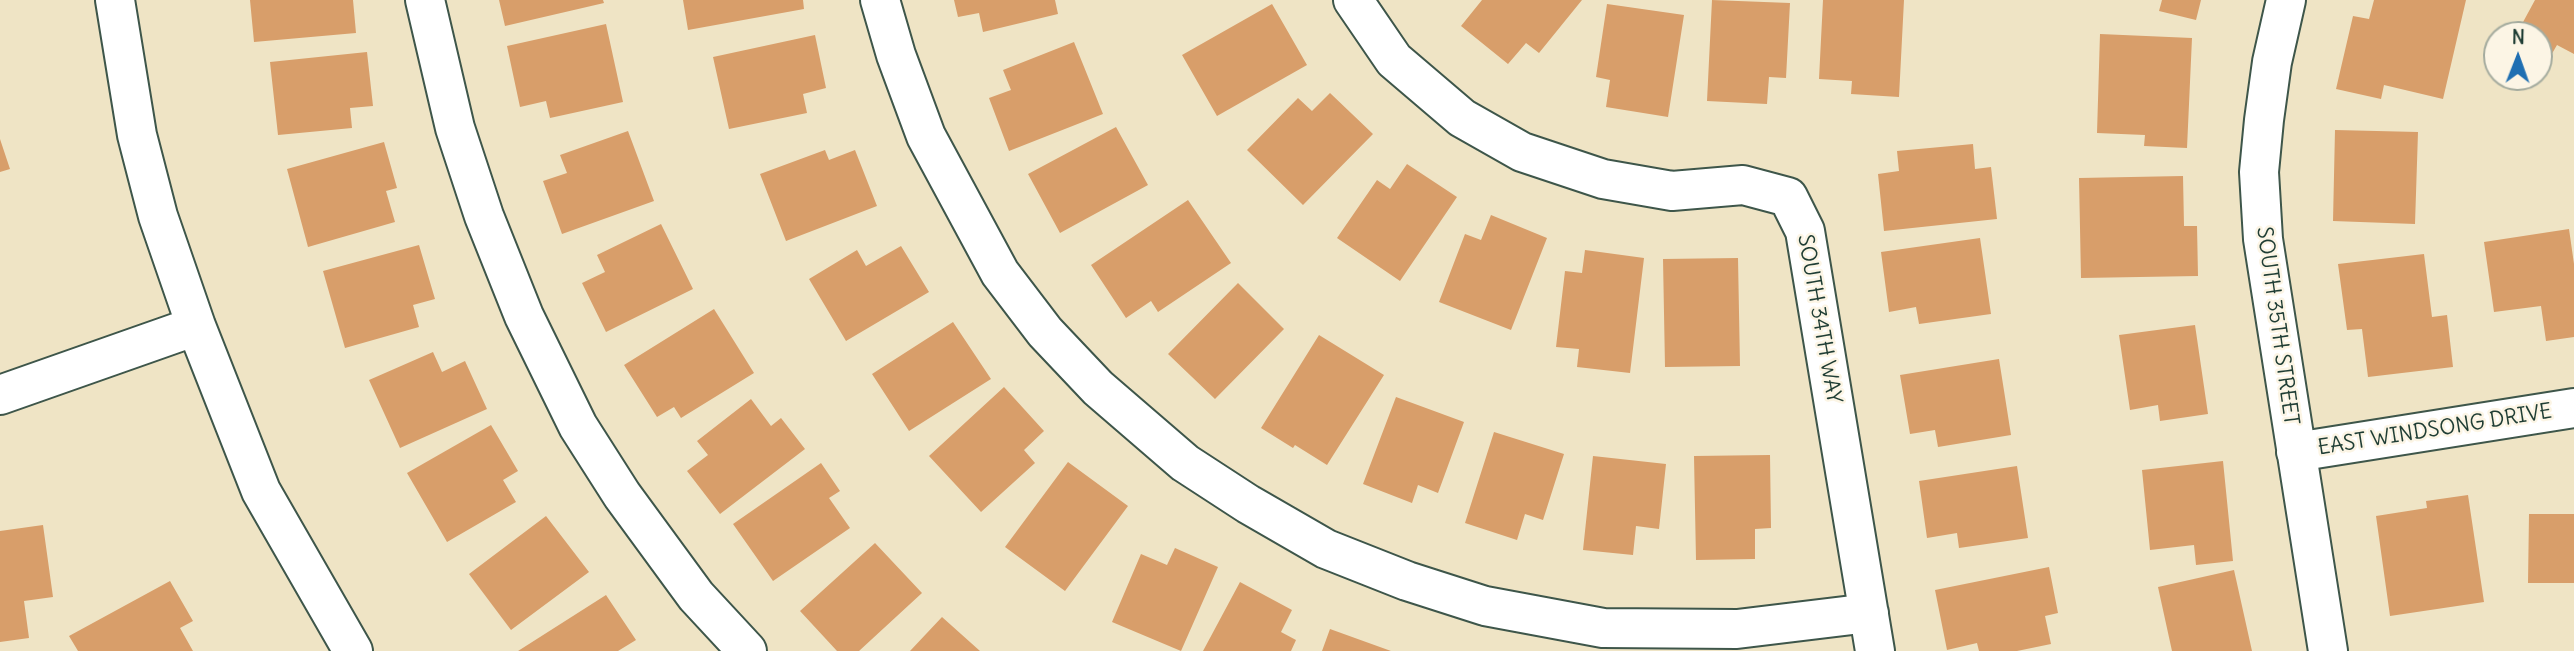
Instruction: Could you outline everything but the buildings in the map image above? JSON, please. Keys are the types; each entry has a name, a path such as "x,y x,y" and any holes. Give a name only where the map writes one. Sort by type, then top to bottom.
{"street":[{"path":"114,0 136,135 158,216 196,326 261,491 353,651"},
{"path":"425,0 455,128 484,216 524,316 578,426 622,495 696,596 747,651"},
{"path":"880,0 896,55 926,136 1000,273 1045,331 1098,388 1185,463 1248,504 1326,549 1407,581 1485,606 1579,623 1630,629 1737,629 1869,613"},
{"name":"SOUTH 34TH WAY","path":"1353,0 1394,60 1462,117 1522,152 1603,179 1672,191 1743,186 1787,197 1805,231 1875,651"},
{"name":"SOUTH 35TH STREET","path":"2286,0 2272,62 2259,172 2263,239 2328,651"},
{"path":"0,395 196,326"},
{"name":"EAST WINDSONG DRIVE","path":"2296,452 2574,408"}]}
